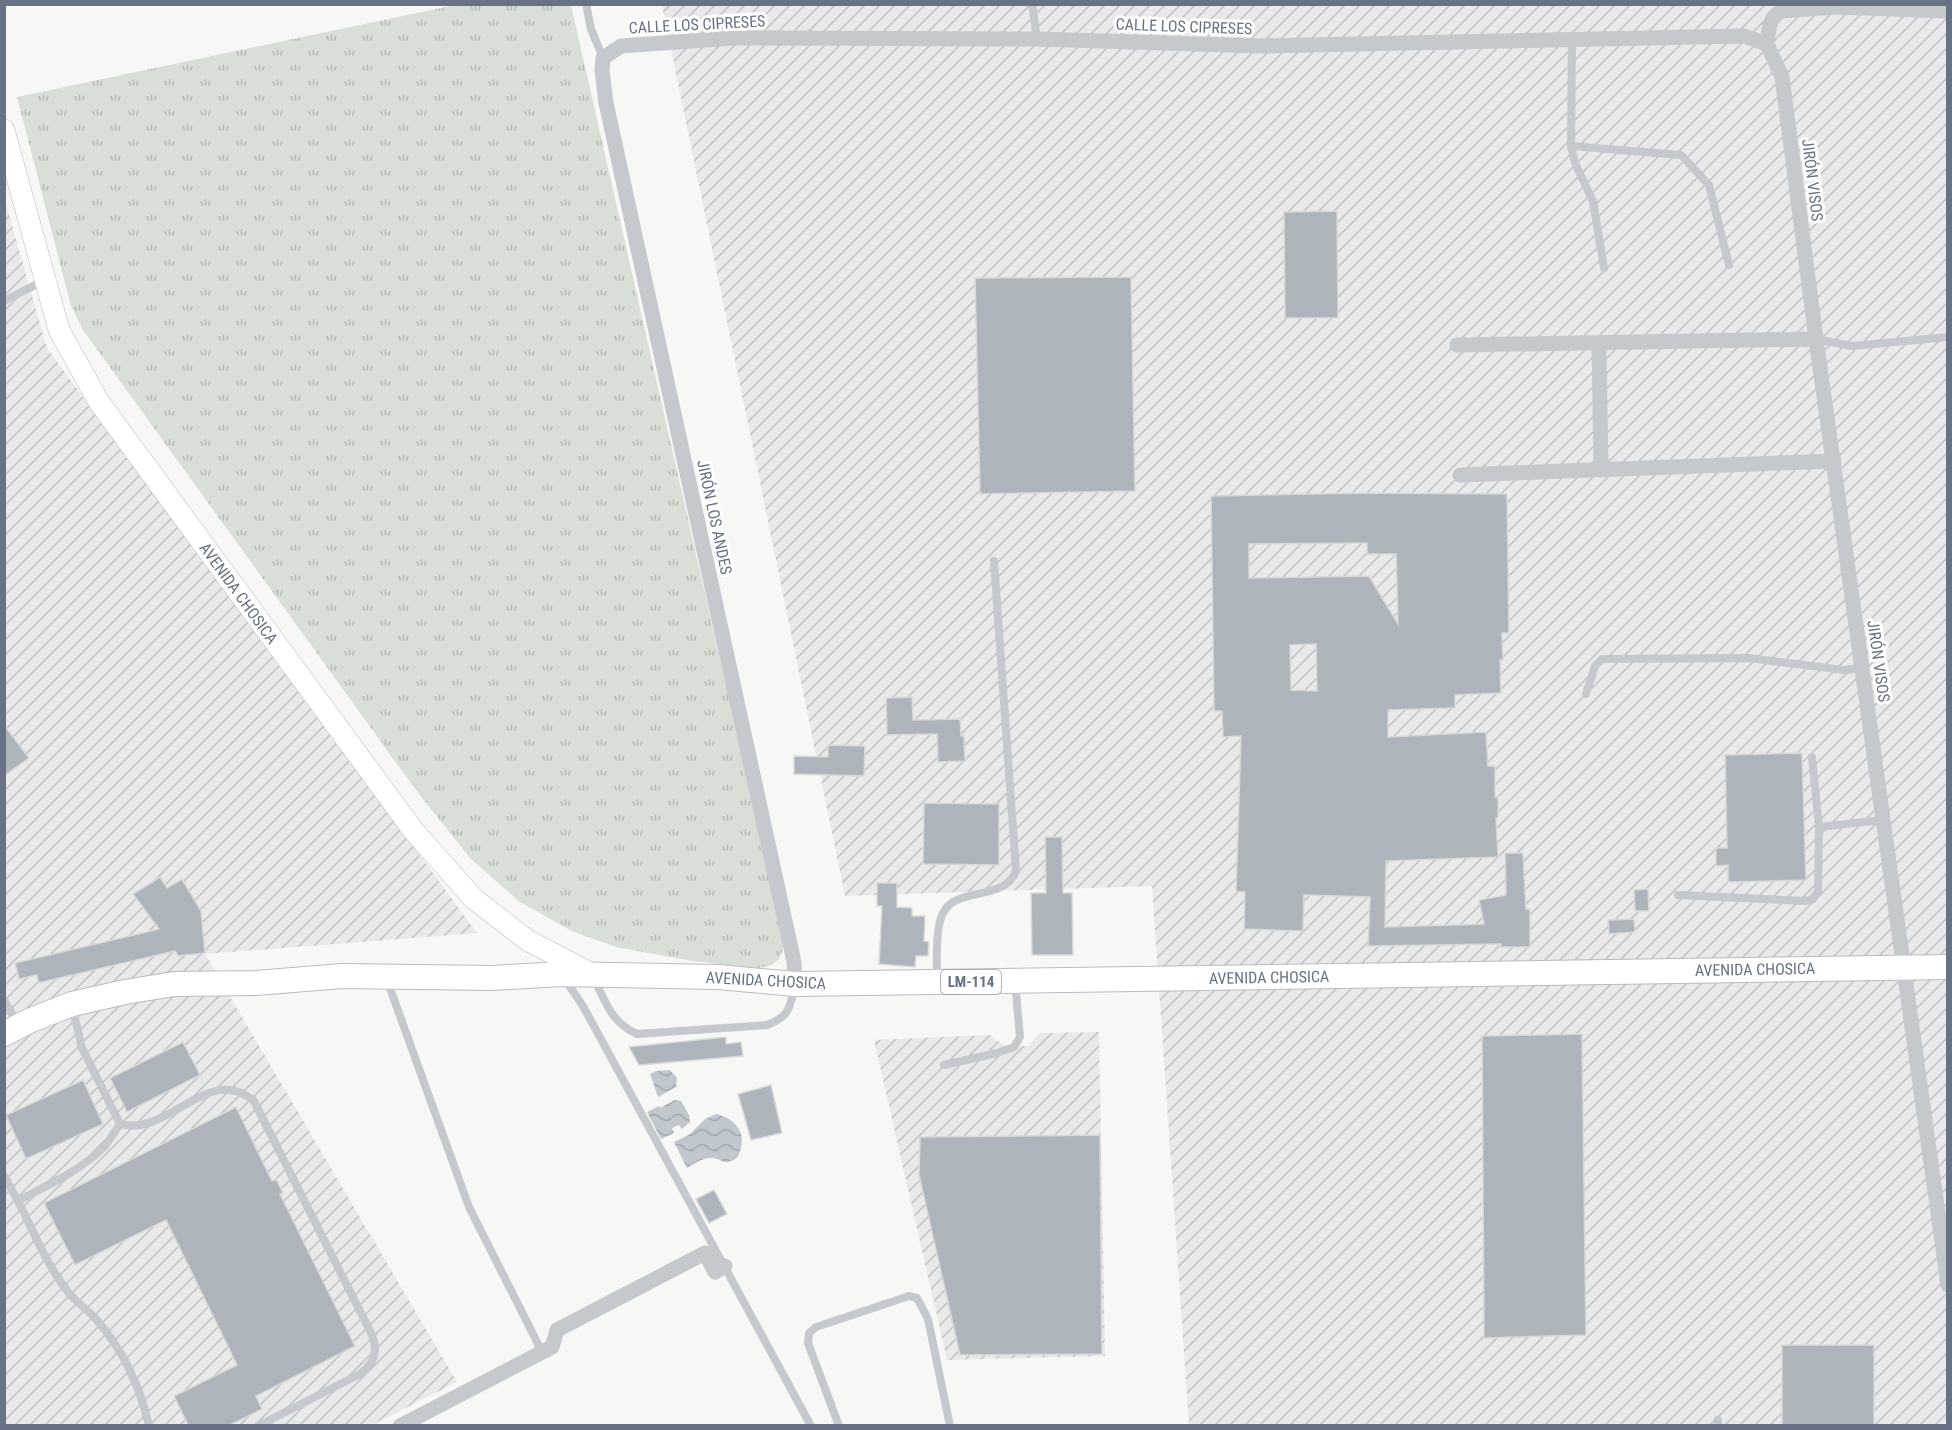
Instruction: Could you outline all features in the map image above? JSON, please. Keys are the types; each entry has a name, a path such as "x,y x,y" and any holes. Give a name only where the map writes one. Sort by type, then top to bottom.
{"main road":[{"name":"AVENIDA CHOSICA","path":"12,1030 72,1004 125,992 174,984 256,983 342,976 493,978 592,974 718,977 795,984 1947,967"}],"street":[{"path":"1767,44 1770,22 1774,14 1781,11 1835,7 1947,11"},
{"name":"CALLE LOS CIPRESES","path":"603,58 621,46 733,38 1037,39 1259,46 1744,36 1767,44"},
{"name":"JIRÓN VISOS","path":"1767,44 1782,77 1947,1285"},
{"name":"JIRÓN LOS ANDES","path":"603,58 606,103 794,962 795,984"},
{"name":"AVENIDA CHOSICA","path":"4,130 59,330 99,402 413,830 474,899 527,940 592,974"},
{"path":"1457,345 1816,339"},
{"path":"1599,343 1601,470"},
{"path":"1460,475 1834,461"},
{"path":"400,1425 552,1347 557,1330 705,1253 715,1272 725,1266"}],"lane":[{"path":"586,4 591,28 603,58"},
{"path":"1032,4 1037,39"},
{"path":"1572,39 1571,146 1575,163 1593,201 1604,268"},
{"path":"1571,146 1681,155 1709,184 1729,265"},
{"path":"4,301 45,280"},
{"path":"1816,339 1852,346 1947,338"},
{"path":"937,982 936,945 943,912 955,901 1003,887 1012,880 1016,871 994,561"},
{"path":"1586,694 1595,666 1602,659 1748,658 1844,670 1862,668"},
{"path":"1678,895 1805,901 1813,899 1818,891 1819,827 1812,757"},
{"path":"1819,827 1882,820"},
{"path":"561,974 583,1006 811,1425"},
{"path":"592,974 610,1011 621,1026 637,1034 766,1025 781,1019 790,1006 795,984"},
{"path":"386,976 469,1207 542,1352"},
{"path":"944,1065 1014,1047 1020,1037 1015,981"},
{"path":"4,1000 12,1030"},
{"path":"72,1004 82,1048 120,1124"},
{"path":"120,1124 130,1126 148,1124 217,1089 237,1090 246,1094 254,1101 372,1335 375,1353 368,1368 258,1425"},
{"path":"19,1200 80,1167 104,1146 120,1124"},
{"path":"4,1176 19,1200 49,1262 69,1293 96,1319 115,1343 131,1370 149,1425"},
{"path":"839,1425 808,1343 809,1333 816,1328 909,1296 917,1298 928,1319 950,1425"}],"shaded area":[{"path":"662,5 1947,5 1947,1425 1189,1425 1152,886 845,896"},
{"path":"4,197 47,348 477,933 205,954 457,1382 372,1425 5,1425"},
{"path":"1099,1032 1105,1356 947,1360 874,1040 990,1035 1005,1046 1028,1046 1040,1033"}],"green space":[{"path":"455,5 571,5 784,941 780,957 770,965 758,968 692,961 616,947 572,931 520,902 471,859 418,793 83,330 71,306 17,97"}],"water":[{"path":"670,1070 677,1078 676,1087 658,1097 650,1074"},
{"path":"675,1100 681,1101 689,1115 690,1122 682,1129 679,1125 672,1128 674,1133 661,1139 647,1112"},
{"path":"716,1114 733,1122 740,1132 742,1144 739,1155 729,1162 706,1158 687,1168 674,1142 690,1134 705,1119"}],"building":[{"path":"1337,211 1338,318 1285,318 1284,212"},
{"path":"1131,277 1135,491 980,494 975,278"},
{"path":"1367,493 1507,494 1509,633 1502,633 1501,693 1455,695 1455,708 1388,710 1388,737 1486,732 1488,766 1495,766 1495,797 1498,797 1498,818 1496,818 1498,857 1386,861 1385,927 1484,924 1479,900 1506,895 1505,853 1523,853 1526,909 1530,909 1530,947 1501,947 1501,944 1368,946 1370,897 1304,895 1303,931 1244,929 1245,892 1236,892 1241,736 1223,737 1222,711 1214,711 1211,496","holes":["1367,543 1367,554 1396,554 1398,624 1369,576 1249,578 1249,544","1316,644 1317,691 1291,690 1290,645"]},
{"path":"912,697 913,720 960,719 961,736 964,736 965,761 938,762 937,734 887,735 886,698"},
{"path":"4,725 29,758 4,776"},
{"path":"828,745 865,746 864,776 794,774 794,756 828,757"},
{"path":"1802,753 1806,880 1728,882 1728,865 1716,866 1716,848 1727,848 1725,755"},
{"path":"924,803 999,804 999,865 923,864"},
{"path":"1045,837 1062,837 1063,893 1072,893 1073,955 1032,955 1031,893 1046,893"},
{"path":"160,877 167,888 182,879 201,911 205,953 178,956 175,951 38,983 37,975 19,979 15,963 159,929 133,894"},
{"path":"877,883 897,883 897,907 912,908 912,916 925,916 924,941 929,942 928,956 916,956 915,967 879,964 882,906 877,906"},
{"path":"1648,889 1649,911 1635,911 1634,890"},
{"path":"1634,919 1635,932 1609,934 1608,920"},
{"path":"1582,1034 1586,1335 1484,1338 1482,1036"},
{"path":"726,1037 726,1044 741,1042 743,1056 639,1065 629,1047"},
{"path":"183,1042 200,1075 127,1112 110,1078"},
{"path":"83,1080 103,1124 26,1159 6,1115"},
{"path":"771,1085 782,1133 751,1140 738,1094"},
{"path":"236,1107 272,1181 276,1179 283,1193 280,1194 355,1346 256,1396 262,1409 230,1425 188,1425 174,1396 237,1365 166,1220 75,1265 44,1203"},
{"path":"1100,1135 1102,1354 960,1355 919,1175 920,1137"},
{"path":"714,1190 727,1214 709,1223 696,1199"},
{"path":"1782,1345 1874,1345 1874,1425 1782,1425"}]}
